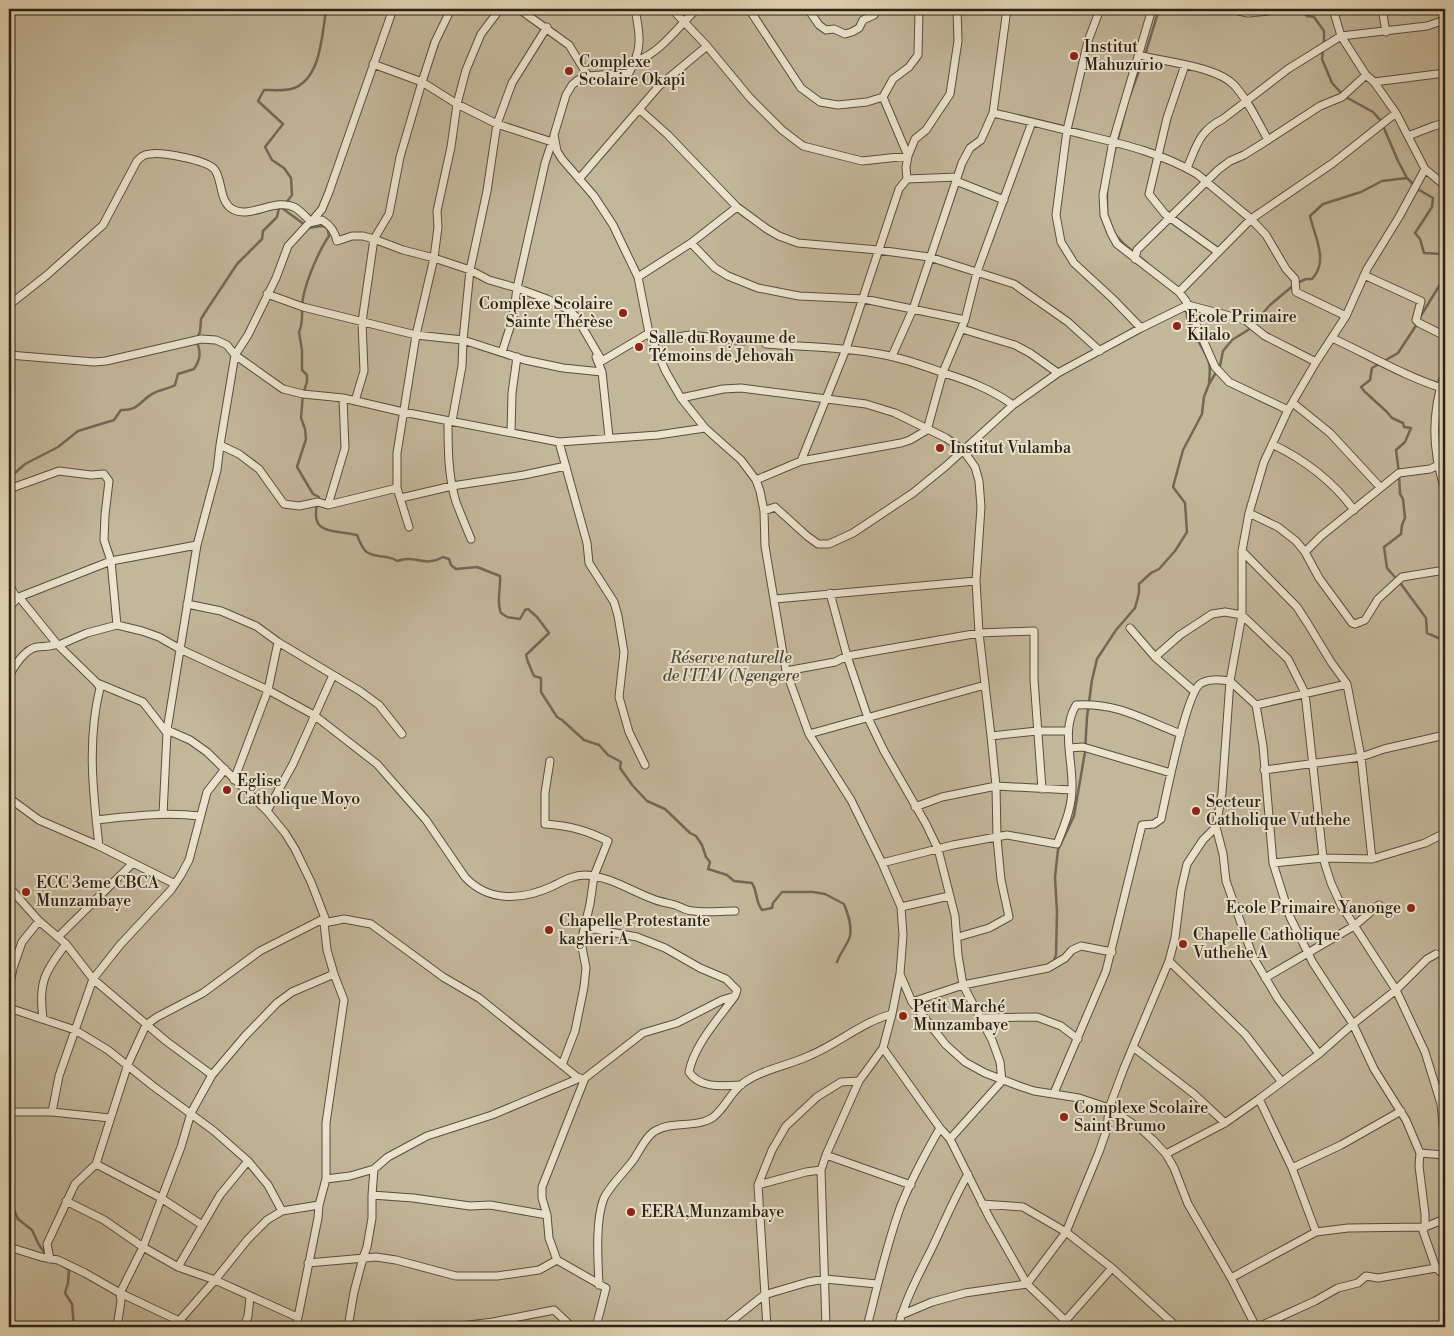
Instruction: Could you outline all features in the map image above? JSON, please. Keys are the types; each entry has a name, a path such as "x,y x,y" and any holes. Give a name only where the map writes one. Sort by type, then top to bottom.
{"street":[{"path":"163,814 167,732 187,604 197,545 217,470 235,355 248,335 288,246 322,209 393,9"},
{"path":"355,401 364,371 362,322 374,239 389,214 400,157 422,82 435,42 451,9"},
{"path":"409,527 397,488 397,453 416,335 434,258 438,227 437,210 466,70 482,34 500,9"},
{"path":"519,9 570,45 588,76"},
{"path":"502,352 513,318 517,288 545,162 566,94 578,80 588,76 630,72 636,61 640,41 635,9"},
{"path":"672,9 707,46 750,98 782,130 803,146 862,162 908,156"},
{"path":"636,61 666,42 683,21 697,9"},
{"path":"749,9 801,88 820,102 838,105 867,102 883,97 893,79 909,67 918,55 919,9"},
{"path":"808,9 819,25 826,30 834,29 845,34 859,28 863,20 874,15 876,9"},
{"path":"801,461 846,349 899,189 907,179 906,167 908,156 915,139 926,130 950,94 958,41 957,9"},
{"path":"892,356 913,309 962,163 970,148 981,140 993,113 1007,9"},
{"path":"1100,9 1088,41 1068,130 1056,215 1061,242 1074,263 1141,328"},
{"path":"1152,9 1143,56 1116,142 1103,195 1104,215 1110,233 1117,244 1135,259 1181,289 1218,370 1229,382 1288,410"},
{"path":"1229,9 1248,13 1269,11 1271,9"},
{"path":"1333,9 1341,36 1366,75 1374,82 1396,113 1425,168 1442,184 1445,190"},
{"path":"1382,9 1386,32"},
{"path":"1187,168 1200,136 1211,125 1223,119 1288,69 1341,36 1427,26 1445,20"},
{"path":"471,539 456,501 448,457 450,421 462,366 470,270 487,190 497,124 512,83 547,27"},
{"path":"579,179 659,86 707,46"},
{"path":"1143,56 1215,73 1227,79 1246,101 1268,140"},
{"path":"373,64 422,82 458,104 497,124 553,138"},
{"path":"1185,65 1167,118 1149,194 1170,218 1218,252"},
{"path":"1374,82 1445,74"},
{"path":"1135,259 1137,250 1206,181 1230,161 1244,155 1320,106 1344,95 1366,75"},
{"path":"883,97 908,156"},
{"path":"639,109 668,135 737,207 767,230 798,243 878,250 929,258 1014,284 1068,322 1100,351"},
{"path":"993,113 1116,142 1157,154 1187,168 1206,181 1251,219 1266,235 1286,269 1295,279 1296,292 1346,316"},
{"path":"1181,289 1251,219 1333,162 1396,113"},
{"path":"756,480 801,461 901,443 927,430 943,372 965,320 977,272 1032,122"},
{"path":"1408,136 1445,123"},
{"path":"553,138 562,159 594,196 612,225 638,277 649,333 666,372 681,398 705,428 741,460 756,480 764,511 765,546 786,671 809,734 851,800 882,862 901,907 903,935 900,974 883,1048 859,1081 821,1170 826,1327"},
{"path":"9,305 47,275 103,225 137,161 144,155 151,153 167,154 207,164 214,168 220,181 224,198 229,206 236,211 285,205 293,206 308,224"},
{"path":"1319,1054 1265,978 1253,956 1226,881 1223,854 1216,827 1222,793 1230,681 1242,615 1242,551 1249,513 1264,462 1288,410 1346,316 1364,275 1425,168"},
{"path":"907,179 956,179 1004,200"},
{"path":"638,277 691,244 737,207"},
{"path":"308,224 322,220 329,224 336,233 337,241 352,236 374,239 403,250 470,270 489,280 547,299 569,310 577,318 602,361 649,333"},
{"path":"691,244 715,268 728,276 758,288 799,296 864,299 965,320"},
{"path":"1364,275 1421,300 1418,322 1445,336"},
{"path":"267,294 300,306 416,335 463,340 517,357 563,368 602,372"},
{"path":"764,511 776,507 818,544 830,544 853,533 912,493 946,466 1013,405 1058,373 1188,305 1245,320 1265,336 1316,362"},
{"path":"962,329 1015,345 1058,373"},
{"path":"586,332 602,372 609,437"},
{"path":"653,341 690,335 744,341"},
{"path":"1332,338 1382,361 1397,371 1443,388"},
{"path":"9,355 94,362 106,361 197,339 216,340 227,345 235,355 283,390 343,398 403,412 559,442 658,435 705,428"},
{"path":"766,344 846,349 917,362 982,386 1013,405"},
{"path":"511,432 512,393 517,357"},
{"path":"1445,372 1435,423 1442,464 1445,498"},
{"path":"681,398 722,389 741,388 866,404 895,413 946,438 962,450 975,467 981,507 976,581 979,633 996,786 997,838 1001,880 1009,917 989,928 958,936"},
{"path":"328,505 345,448 343,398"},
{"path":"1293,403 1330,434 1380,487"},
{"path":"559,442 587,543 589,564 614,602 618,616 624,652 619,697 628,723 629,732 645,765"},
{"path":"1272,444 1306,462 1340,491 1354,510"},
{"path":"220,445 239,454 259,470 284,504 299,506 318,502 328,505 397,488"},
{"path":"1305,552 1321,536 1399,473 1430,469 1442,464"},
{"path":"401,498 452,486 524,475 566,466"},
{"path":"9,489 59,471 91,475 104,474 109,481 104,540 111,561 117,625"},
{"path":"1249,513 1278,527 1296,541 1305,552 1319,578 1352,623 1355,624 1365,620 1378,600 1402,577 1445,570"},
{"path":"9,607 18,598 111,561 197,545"},
{"path":"1242,551 1297,607 1330,662 1347,684 1361,757 1372,859"},
{"path":"774,599 976,581"},
{"path":"9,584 18,598 58,644 100,688 96,704 92,754 99,846"},
{"path":"830,593 847,656 868,718 892,767 926,824 938,849 949,896 956,916 958,955 963,984 1000,1062 1002,1080 950,1139"},
{"path":"187,604 221,611 256,626 278,642 360,691 379,705 402,734"},
{"path":"1155,657 1180,635 1212,614 1225,612 1242,615 1288,659 1305,693 1323,858 1331,883 1341,905 1396,990 1425,1052 1442,1104 1445,1144"},
{"path":"9,676 23,656 34,647 54,646 87,633 117,625 159,637 180,649 268,690 314,715 377,764 426,820 465,877 471,884 483,892 506,898 522,896 547,889 573,877 584,875 594,876 626,886 652,899 692,912 735,911"},
{"path":"1130,628 1155,657 1194,691"},
{"path":"786,671 835,662 847,656 979,633 1034,631 1034,679 1042,789"},
{"path":"234,780 268,690 278,642"},
{"path":"267,811 293,764 333,675"},
{"path":"1054,1093 1099,990 1112,952 1142,825 1154,824 1161,818 1181,734 1194,691 1200,683 1210,680 1230,681 1256,705 1263,746 1273,863 1290,917 1308,954 1353,1024 1374,1069 1401,1112 1420,1153 1425,1227 1423,1231 1436,1268 1445,1276"},
{"path":"97,683 143,702 167,732 190,740 207,752 267,811 285,833 294,849 311,882 324,920 327,950 344,1000 326,1123 326,1179 319,1205 296,1327"},
{"path":"1256,705 1347,684"},
{"path":"809,734 985,685"},
{"path":"882,862 1008,836 1058,844 1070,806 1072,790 1067,731 1076,705 1097,704 1119,708 1181,734"},
{"path":"991,736 1037,731 1067,731"},
{"path":"1264,770 1361,757 1384,749 1445,735"},
{"path":"1069,748 1083,747 1171,773"},
{"path":"550,761 545,793 545,824 565,825 586,830 608,841 594,876 582,942 586,968 584,987 575,1031 562,1065"},
{"path":"52,1112 59,1076 93,979 120,945 175,884 189,860 207,792 225,769"},
{"path":"915,807 942,797 996,786 1072,790"},
{"path":"9,798 39,820 99,846 175,884"},
{"path":"96,820 143,814 200,816"},
{"path":"901,1315 932,1302 965,1294 1027,1284 1066,1232 1104,1142 1109,1108 1170,961 1187,864 1203,840 1216,827"},
{"path":"1273,863 1323,858 1372,859 1425,843 1445,833"},
{"path":"58,937 133,863"},
{"path":"9,887 39,921 66,944 93,979 146,1025 212,1075"},
{"path":"901,907 949,896"},
{"path":"1265,978 1354,926 1379,905"},
{"path":"54,1260 47,1244 75,1184 96,1164 128,1064 146,1025 157,1016 203,993 260,951 324,920 344,919 371,924 443,977 479,998 577,1078"},
{"path":"9,988 13,968 22,942 39,921"},
{"path":"584,927 637,936 726,979 737,990 700,1044 691,1060 689,1072 692,1077 702,1083 714,1086 740,1085"},
{"path":"43,1018 41,992 45,978 50,965 66,944"},
{"path":"912,1002 963,984 1047,968 1059,962 1072,950 1081,946 1112,952"},
{"path":"1166,1154 1224,1123 1259,1099 1319,1054 1396,990 1427,959 1436,954"},
{"path":"1170,961 1245,1034 1281,1081"},
{"path":"117,1327 121,1301 120,1293 143,1247 181,1147 191,1113 212,1075 244,1036 277,1003 292,992 334,974"},
{"path":"900,974 912,1002 956,1055 985,1073 1002,1080 1034,1091 1079,1098 1109,1108 1142,1130 1166,1154 1174,1168 1188,1204 1257,1327 1315,1301 1338,1288 1358,1283 1366,1276 1378,1278 1436,1268"},
{"path":"596,1327 606,1288 557,1260 549,1238 547,1215 542,1198 545,1178 557,1147 565,1132 586,1078 644,1033 677,1023 722,1000 734,996"},
{"path":"9,1008 75,1030 128,1064 248,1161 268,1185 282,1211"},
{"path":"600,1285 599,1228 601,1209 605,1197 631,1164 652,1132 663,1127 700,1122 713,1118 740,1085 762,1072 813,1055 876,1018 892,1014"},
{"path":"980,1018 1037,1017 1061,1026 1078,1039"},
{"path":"883,1048 940,1128 950,1139 982,1204 1027,1284 1072,1327"},
{"path":"1133,1048 1194,1094 1224,1123"},
{"path":"326,1179 350,1176 374,1169 388,1157 427,1136 492,1115 577,1078 586,1078"},
{"path":"767,1327 758,1185 772,1150 786,1126 817,1097 841,1082 859,1081"},
{"path":"1259,1099 1292,1168 1316,1232"},
{"path":"9,1112 52,1112 110,1118"},
{"path":"1292,1168 1341,1145 1401,1112"},
{"path":"867,1327 877,1284 901,1206 924,1155 940,1128"},
{"path":"1420,1153 1445,1155"},
{"path":"826,1155 911,1185"},
{"path":"178,1267 220,1195 248,1161"},
{"path":"96,1164 161,1198 202,1225"},
{"path":"348,1327 372,1218 374,1169"},
{"path":"758,1185 806,1172 821,1170"},
{"path":"898,1327 901,1315 948,1212 968,1174"},
{"path":"372,1195 413,1198 470,1206 490,1205 547,1215"},
{"path":"66,1201 104,1220 143,1247 178,1267 215,1280 297,1317"},
{"path":"982,1204 1023,1207 1066,1232 1112,1268 1177,1327"},
{"path":"178,1324 248,1239 268,1220 282,1211 319,1205"},
{"path":"1231,1278 1316,1232 1348,1228 1425,1227 1445,1219"},
{"path":"9,1246 54,1260 85,1273 178,1324 192,1327"},
{"path":"308,1262 362,1258 396,1260 456,1276 497,1276 539,1270 557,1260"},
{"path":"1066,1320 1112,1268"},
{"path":"724,1327 764,1295 808,1282 825,1279 877,1284"},
{"path":"244,1327 248,1316 250,1296"},
{"path":"453,1327 493,1322 554,1310 572,1327"}],"green space":[{"name":"Réserve naturelle de l'ITAV (Ngengere","path":"9,9 1445,9 1445,1327 9,1327"}],"waterway":[{"path":"286,203 292,195 291,178 284,168 272,160 265,147 283,124 258,101 264,90 291,89 309,77 318,56 326,10 328,9"},
{"path":"1130,95 1159,9"},
{"path":"1302,9 1307,16 1314,17 1324,31 1324,44"},
{"path":"1323,49 1322,59 1332,83 1344,96 1373,112 1381,121 1407,178 1419,190 1433,198 1432,207 1415,233 1420,239 1424,253 1442,254 1445,263"},
{"path":"1113,157 1125,112"},
{"path":"1053,963 1056,955 1057,912 1055,877 1058,850 1074,816 1085,752 1092,680 1097,659 1116,630 1135,608 1139,584 1151,573 1159,569 1175,551 1187,532 1185,503 1173,487 1183,450 1202,414 1204,397 1209,384 1220,366 1223,351 1232,340 1248,330 1270,305 1295,284 1306,279 1312,279 1317,272 1320,265 1320,257 1310,216 1323,204 1361,192 1382,181 1407,178"},
{"path":"1107,189 1107,216"},
{"path":"9,473 15,473 25,464 58,447 78,431 114,420 121,410 136,407 158,391 175,385 178,374 194,369 199,358 199,348 196,340 200,332 201,319 237,264 262,239 263,231 277,217 279,208 282,208"},
{"path":"282,208 309,228 327,227 329,236 317,257 307,283 303,298 299,332 302,350 302,370 307,375 307,382 303,394 301,418 306,439 297,467 313,494 319,497 316,510 316,519 319,525 330,531 357,535 364,549 370,554 397,561 404,559 430,561 443,557 449,559 451,565 456,569 477,567 500,576 499,599 501,613 507,617 520,619 525,610 528,609 537,617 549,633 526,655 534,676 541,678 541,692 557,717 584,740 599,745 608,755 621,762 620,768 647,801 665,809 690,833 696,836 710,862 708,869 727,875 734,881 752,883 762,910 772,908 773,903 782,892 825,894 844,904 850,924 850,936 837,962"},
{"path":"1114,233 1147,263"},
{"path":"1419,319 1442,281 1445,270"},
{"path":"1187,307 1188,321 1209,363 1209,384"},
{"path":"1417,324 1398,353 1372,368 1370,380 1361,387 1392,418 1403,423 1404,427 1411,428 1405,442 1396,450 1400,494 1403,499 1405,518 1401,534 1384,547 1387,568 1426,618 1427,633 1445,641"},
{"path":"9,1198 18,1219 32,1230 47,1256"},
{"path":"60,1264 69,1270 65,1293 72,1304 74,1327"}],"place":[{"name":"Institut Mahuzurio","path":"1074,56"},
{"name":"Complexe Scolaire Okapi","path":"569,71"},
{"name":"Complexe Scolaire Sainte Thérèse","path":"623,313"},
{"name":"Ecole Primaire Kilalo","path":"1177,326"},
{"name":"Salle du Royaume de Témoins de Jehovah","path":"639,347"},
{"name":"Institut Vulamba","path":"940,448"},
{"name":"Eglise Catholique Moyo","path":"227,790"},
{"name":"Secteur Catholique Vuthehe","path":"1196,811"},
{"name":"ECC 3eme CBCA Munzambaye","path":"26,892"},
{"name":"Ecole Primaire Yanonge","path":"1411,908"},
{"name":"Chapelle Protestante kagheri A","path":"549,930"},
{"name":"Chapelle Catholique Vuthehe A","path":"1183,944"},
{"name":"Petit Marché Munzambaye","path":"903,1016"},
{"name":"Complexe Scolaire Saint Brumo","path":"1064,1117"},
{"name":"EERA,Munzambaye","path":"631,1212"}]}
